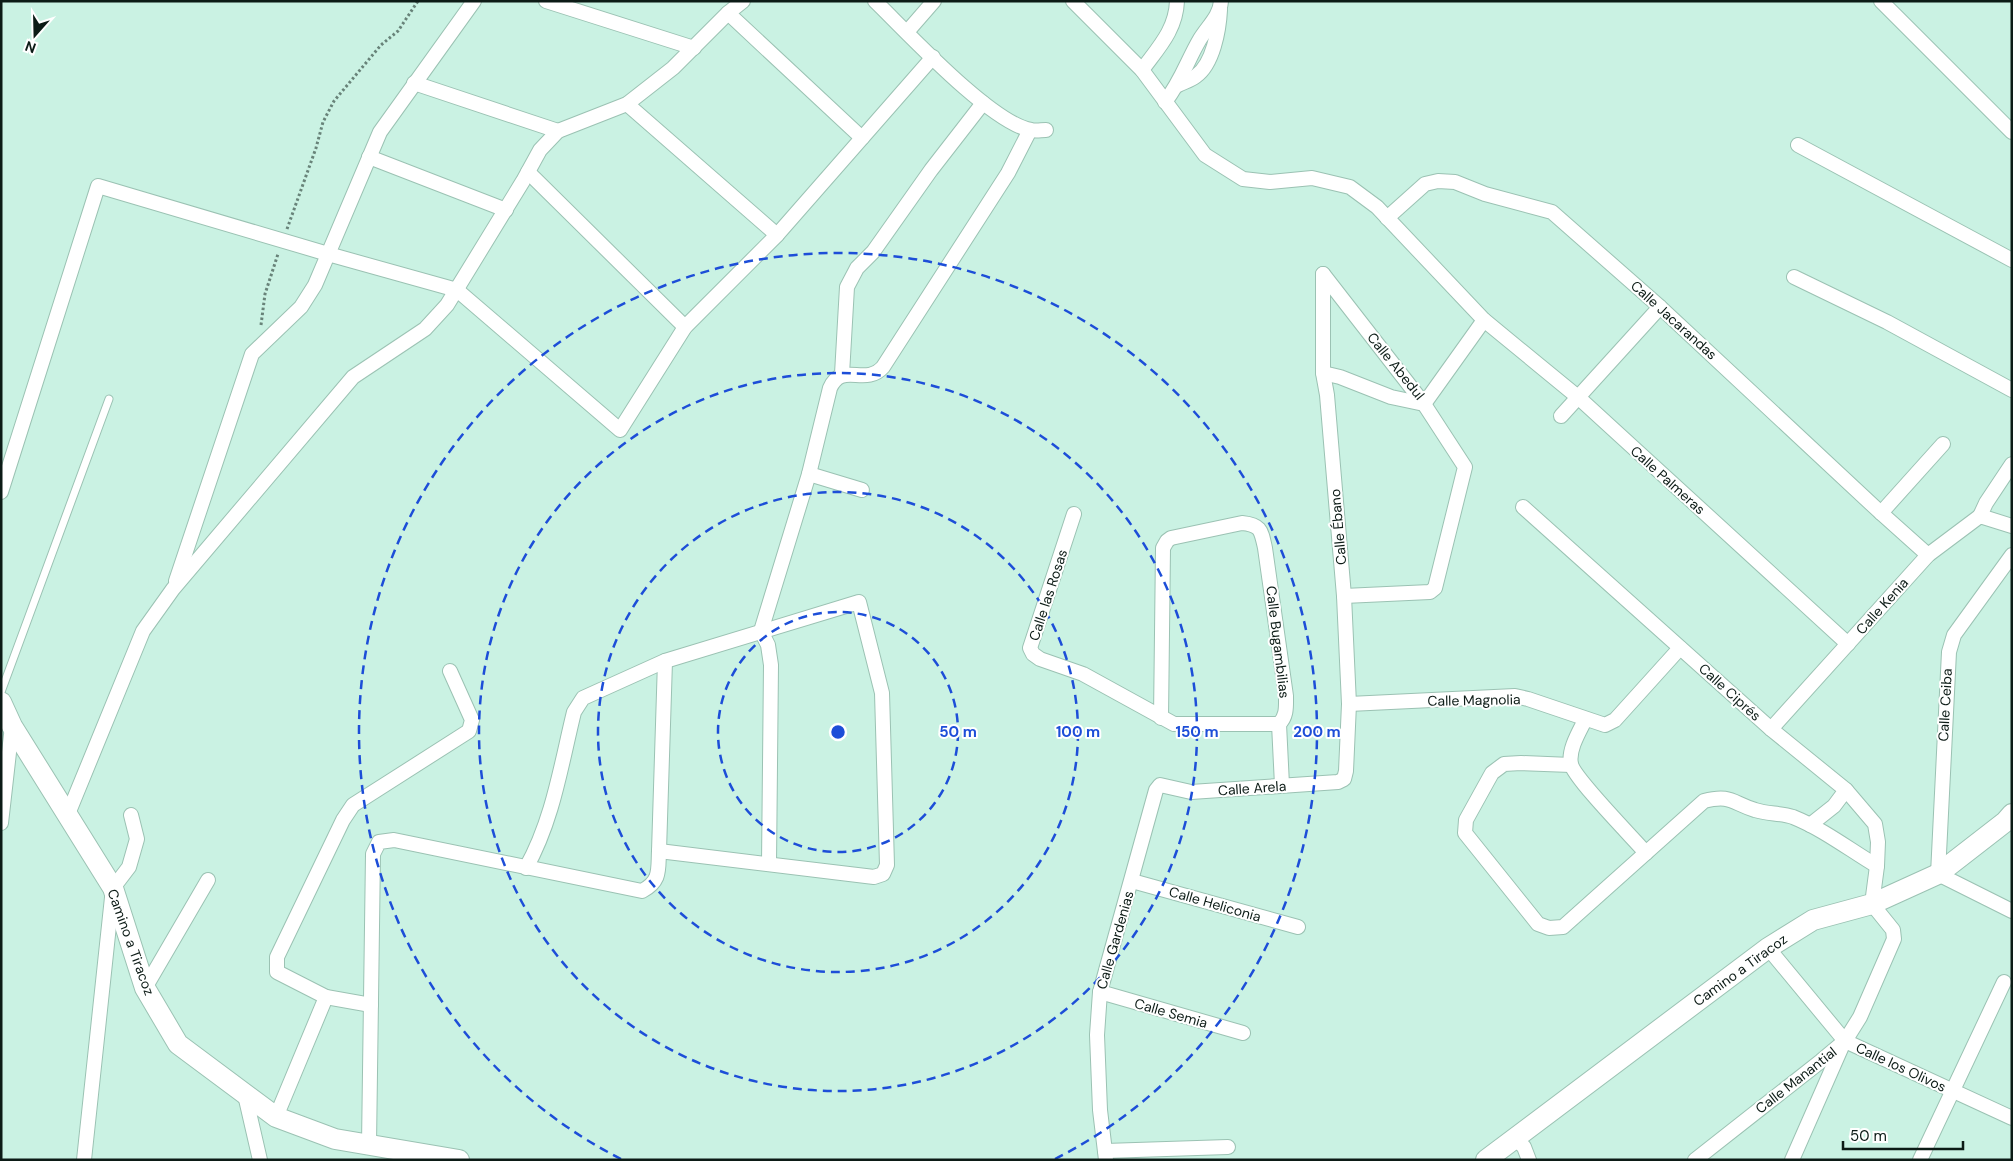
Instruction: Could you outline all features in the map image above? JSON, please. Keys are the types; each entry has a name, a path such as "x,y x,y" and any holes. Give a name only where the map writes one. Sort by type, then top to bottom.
{"street":[{"path":"173,589 252,354 301,308 315,285 380,132 474,1"},
{"path":"546,1 694,48"},
{"path":"68,814 143,631 173,589 353,377 425,329 447,305 506,210 540,150 558,131 627,104 673,68 728,13 744,1"},
{"path":"875,1 982,103 1004,118 1030,130 1046,130"},
{"path":"907,32 934,1"},
{"name":"Calle Palmeras","path":"1073,1 1142,70 1205,155 1242,179 1270,182 1312,178 1350,187 1377,207 1484,320 1579,398 1848,644"},
{"path":"1142,70 1170,32 1176,17 1177,1"},
{"path":"1881,1 2012,132"},
{"path":"1165,102 1178,85 1200,40 1221,6"},
{"path":"728,13 862,138"},
{"path":"1,492 98,186 456,290 620,430 685,328 776,235 933,57"},
{"path":"414,83 558,131"},
{"path":"842,374 848,286 856,268 873,252 931,170 982,103"},
{"path":"627,104 776,235"},
{"path":"769,864 771,664 768,645 761,631 809,474 830,388 834,379 842,374 867,376 877,374 883,367 1008,173 1030,130"},
{"path":"1798,145 2012,260"},
{"path":"369,157 506,210"},
{"path":"528,172 685,328"},
{"name":"Calle Jacarandas","path":"1387,218 1425,184 1438,180 1455,182 1485,194 1552,212 1660,307 1928,555"},
{"name":"Calle Abedul","path":"1323,274 1424,404 1484,320"},
{"name":"Calle Ébano","path":"1323,274 1323,373 1327,395 1344,596 1349,704 1344,779"},
{"path":"1794,278 1887,322 2012,390"},
{"path":"1561,416 1660,307"},
{"path":"1323,373 1340,376 1391,397 1424,404 1465,467 1435,588 1430,592 1424,593 1344,596"},
{"path":"1881,513 1943,444"},
{"path":"2012,464 1986,503 1980,516 2012,526"},
{"path":"809,474 862,490"},
{"name":"Calle Ciprés","path":"1523,507 1771,729 1846,790 1874,824 1878,842 1872,904"},
{"name":"Calle las Rosas","path":"1074,514 1030,648 1033,654 1040,659 1083,674 1174,724 1279,724"},
{"name":"Calle Kenia","path":"1771,729 1928,555 1980,516"},
{"name":"Calle Bugambilias","path":"1161,718 1162,557 1167,541 1172,538 1242,523 1253,524 1262,532 1286,696 1286,713 1284,720 1279,724 1282,785"},
{"name":"Calle Ceiba","path":"1938,874 1949,652 1954,635 2012,555"},
{"path":"526,868 538,846 550,813 574,712 583,698 664,661 859,602 882,693 887,865 883,874 874,877 659,851"},
{"name":"Calle Magnolia","path":"1349,704 1515,696 1605,725 1616,720 1680,648"},
{"path":"369,1145 373,854 378,842 394,840 642,891 652,886 657,877 659,851 664,661"},
{"path":"371,1005 326,997 277,972 276,957 343,820 353,805 469,731 472,720 450,671"},
{"name":"Camino a Tiracoz","path":"1,702 12,726 113,888 145,988 178,1044 276,1116 335,1139 459,1160"},
{"path":"1585,720 1570,754 1571,765 1581,780 1646,853"},
{"path":"1,823 12,726"},
{"path":"1571,765 1504,764 1492,773 1466,820 1465,833 1538,924 1549,928 1563,926 1704,802 1717,798 1730,798 1756,810 1792,816 1877,866"},
{"name":"Calle Arela","path":"1160,785 1191,792 1338,782 1344,779"},
{"name":"Calle Gardenias","path":"1106,1155 1100,1110 1097,1035 1100,992 1156,790 1160,785"},
{"path":"1810,825 1834,806 1846,790"},
{"name":"Camino a Tiracoz","path":"1486,1160 1768,948 1813,920 1872,904 1938,874 2005,822 2012,814"},
{"path":"84,1160 113,888 129,866 136,839 131,815"},
{"path":"1938,874 2006,908 2012,896"},
{"path":"145,988 208,880"},
{"name":"Calle Heliconia","path":"1132,881 1298,927"},
{"name":"Calle Manantial","path":"1695,1160 1821,1062 1845,1040 1860,1017 1894,939 1893,930 1872,904"},
{"name":"Calle los Olivos","path":"1768,948 1845,1040 2012,1118"},
{"path":"1920,1160 2004,982"},
{"name":"Calle Semia","path":"1100,992 1242,1033"},
{"path":"276,1116 326,997"},
{"path":"1792,1160 1845,1040"},
{"path":"245,1095 260,1160"},
{"path":"1515,1138 1524,1147 1529,1160"},
{"path":"1106,1155 1228,1147"}],"lane":[{"path":"1,692 109,399"}],"path":[{"path":"252,354 263,316 265,294 316,148 323,122 334,101 381,45 398,31 418,1"}]}
